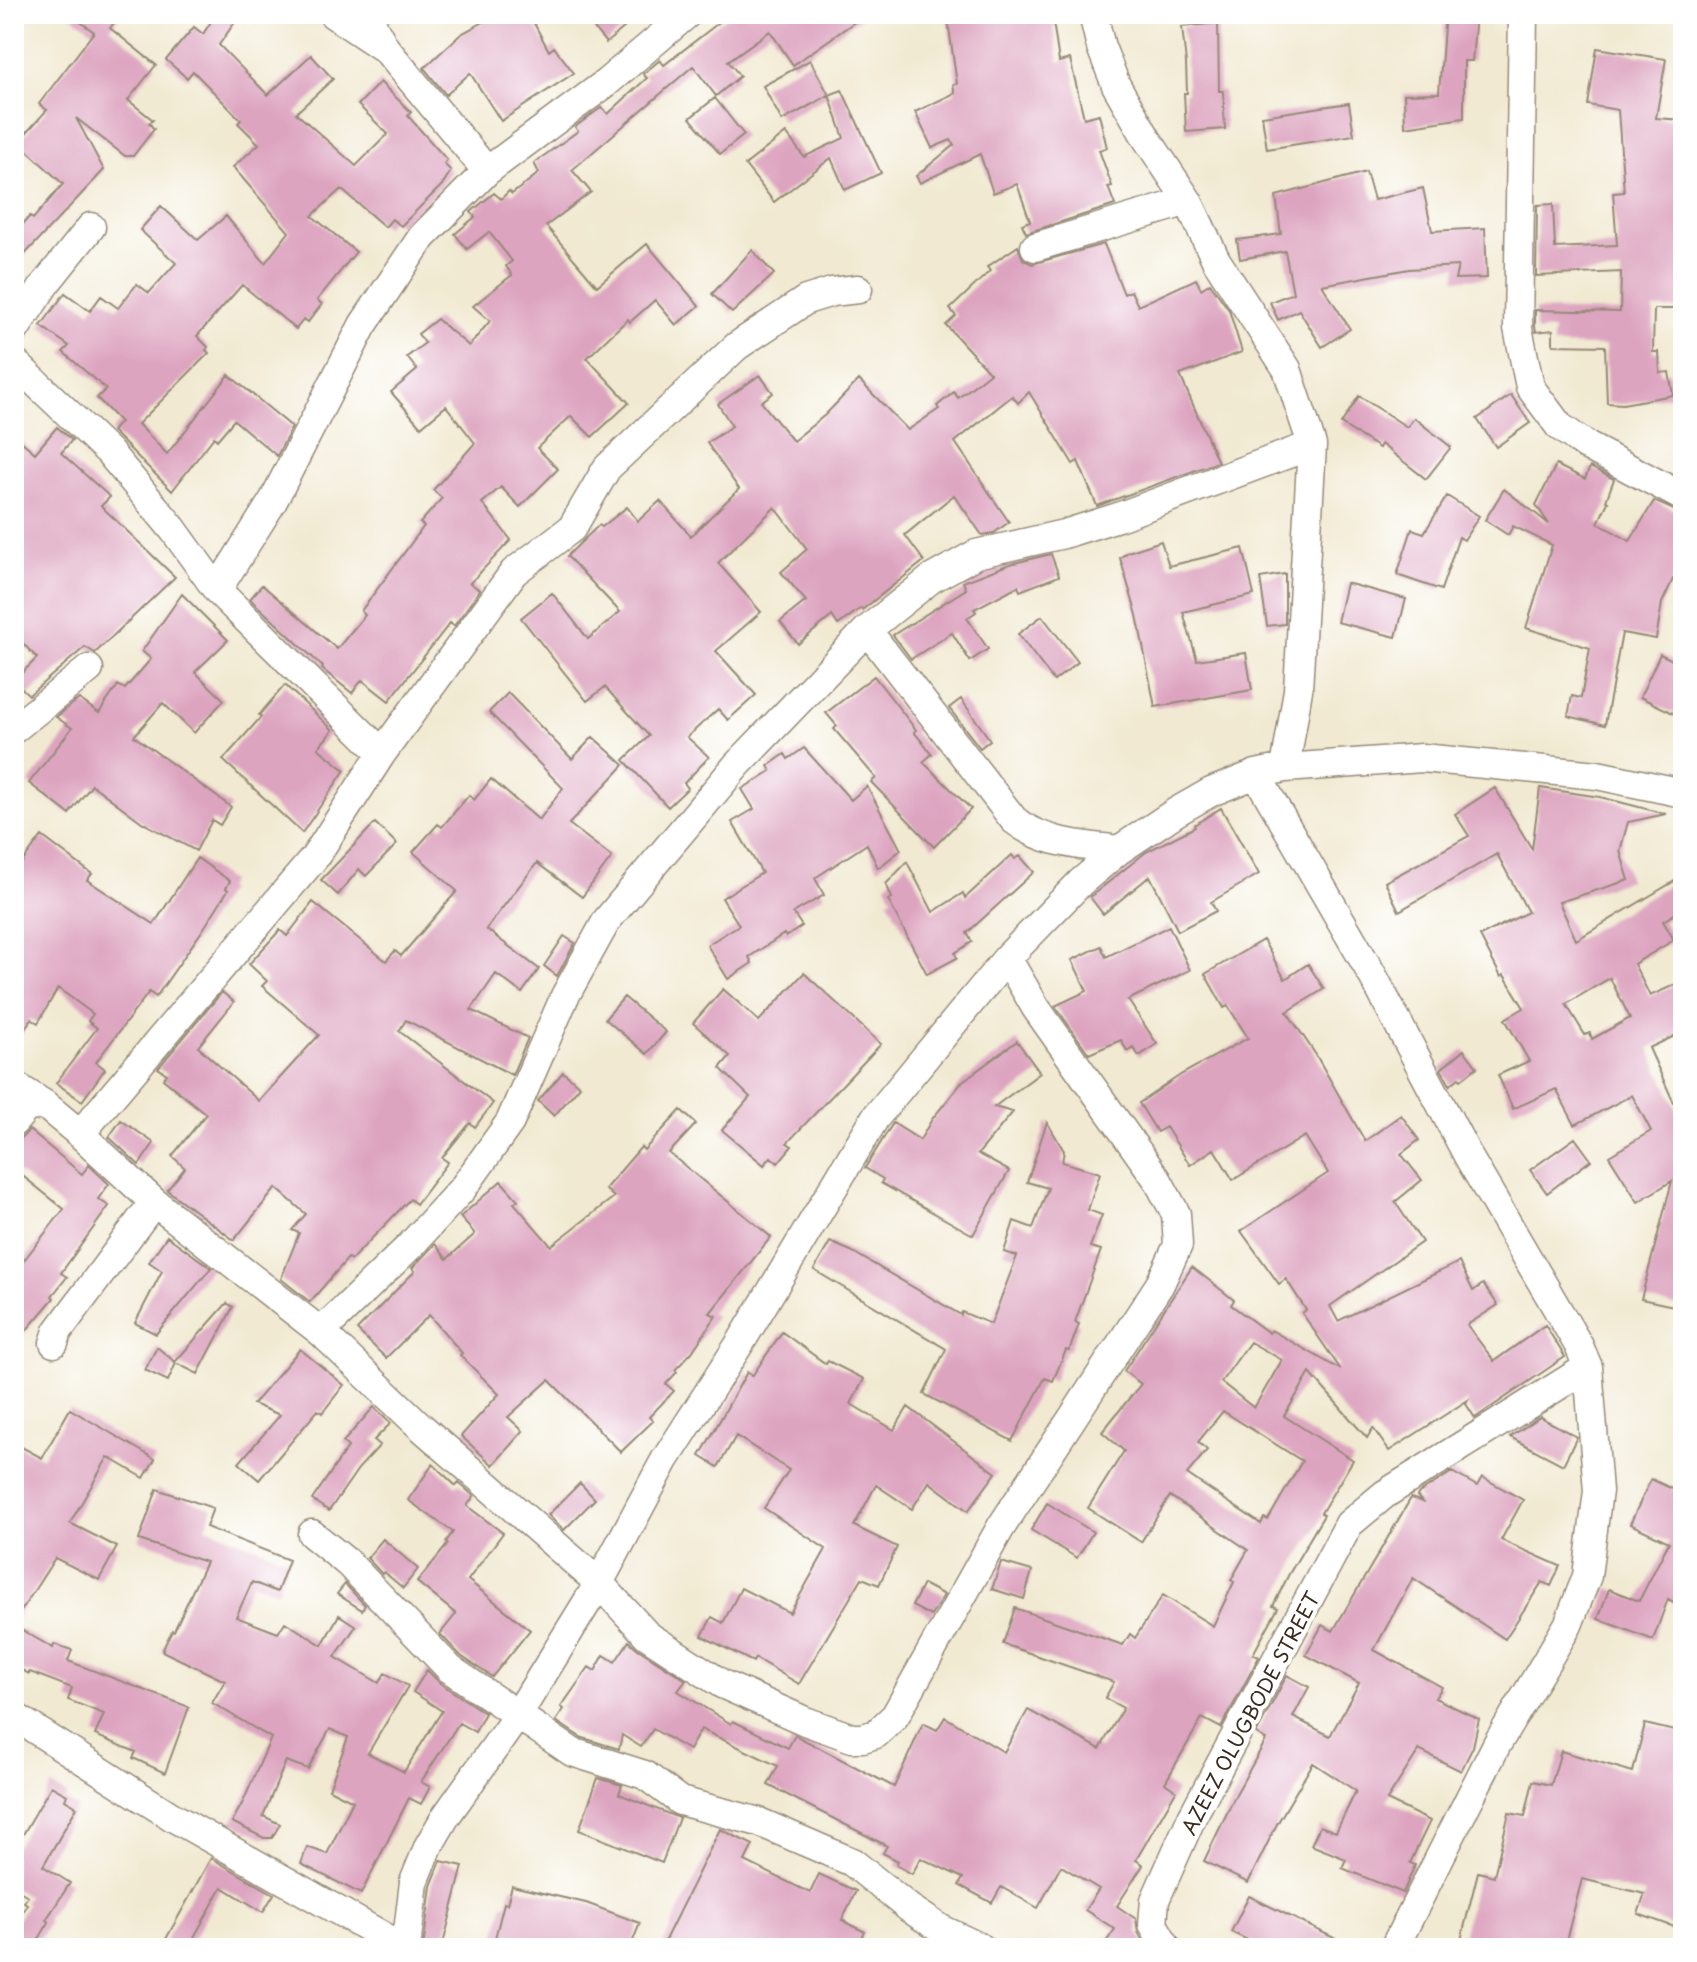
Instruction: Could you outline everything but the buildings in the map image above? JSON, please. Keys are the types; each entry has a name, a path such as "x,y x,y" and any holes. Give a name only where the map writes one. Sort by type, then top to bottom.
{"street":[{"path":"333,14 385,48"},
{"path":"371,14 373,26 385,48 487,171"},
{"path":"217,590 273,501 363,325 422,237 487,171 606,83 687,14"},
{"path":"1093,14 1101,47 1116,85 1188,201 1216,260 1287,369 1312,445 1298,690 1285,768"},
{"path":"1523,14 1518,328 1530,387 1559,426 1577,439 1683,497"},
{"path":"1035,247 1188,201"},
{"path":"14,331 46,283 91,227"},
{"path":"80,1134 315,857 382,753 514,572 572,528 596,484 618,458 737,346 806,300 832,292 858,289"},
{"path":"14,362 109,452 173,529 217,590 382,753"},
{"path":"321,1332 463,1188 510,1122 565,996 607,920 737,765 867,630 931,579 976,554 1017,542 1064,534 1118,517 1312,445"},
{"path":"867,630 1014,820 1030,833 1059,841 1119,850"},
{"path":"14,729 89,669"},
{"path":"14,1716 171,1816 405,1948 414,1882 429,1845 517,1716 599,1583 665,1460 750,1327 875,1118 1007,958 1081,882 1119,850 1199,799 1256,774 1285,768 1422,758 1597,775 1683,793"},
{"path":"1256,774 1373,976 1469,1158 1579,1346 1588,1367 1598,1491 1587,1576 1568,1625 1497,1744 1394,1948"},
{"path":"14,1085 44,1104 154,1202 321,1332 420,1426 599,1583 647,1635 722,1684 805,1721 852,1738 863,1738 876,1734 895,1716 1001,1527 1160,1284 1178,1245 1176,1214 1157,1179 1036,1008 1007,958"},
{"path":"14,1122 26,1108 44,1104"},
{"path":"54,1343 58,1331 154,1202"},
{"name":"AZEEZ OLUGBODE STREET","path":"1167,1948 1153,1924 1155,1900 1192,1817 1349,1524 1385,1494 1588,1367"},
{"path":"312,1534 349,1564 450,1669 572,1752 645,1775 680,1801 759,1822 852,1862 909,1908 941,1929 981,1948"}]}
